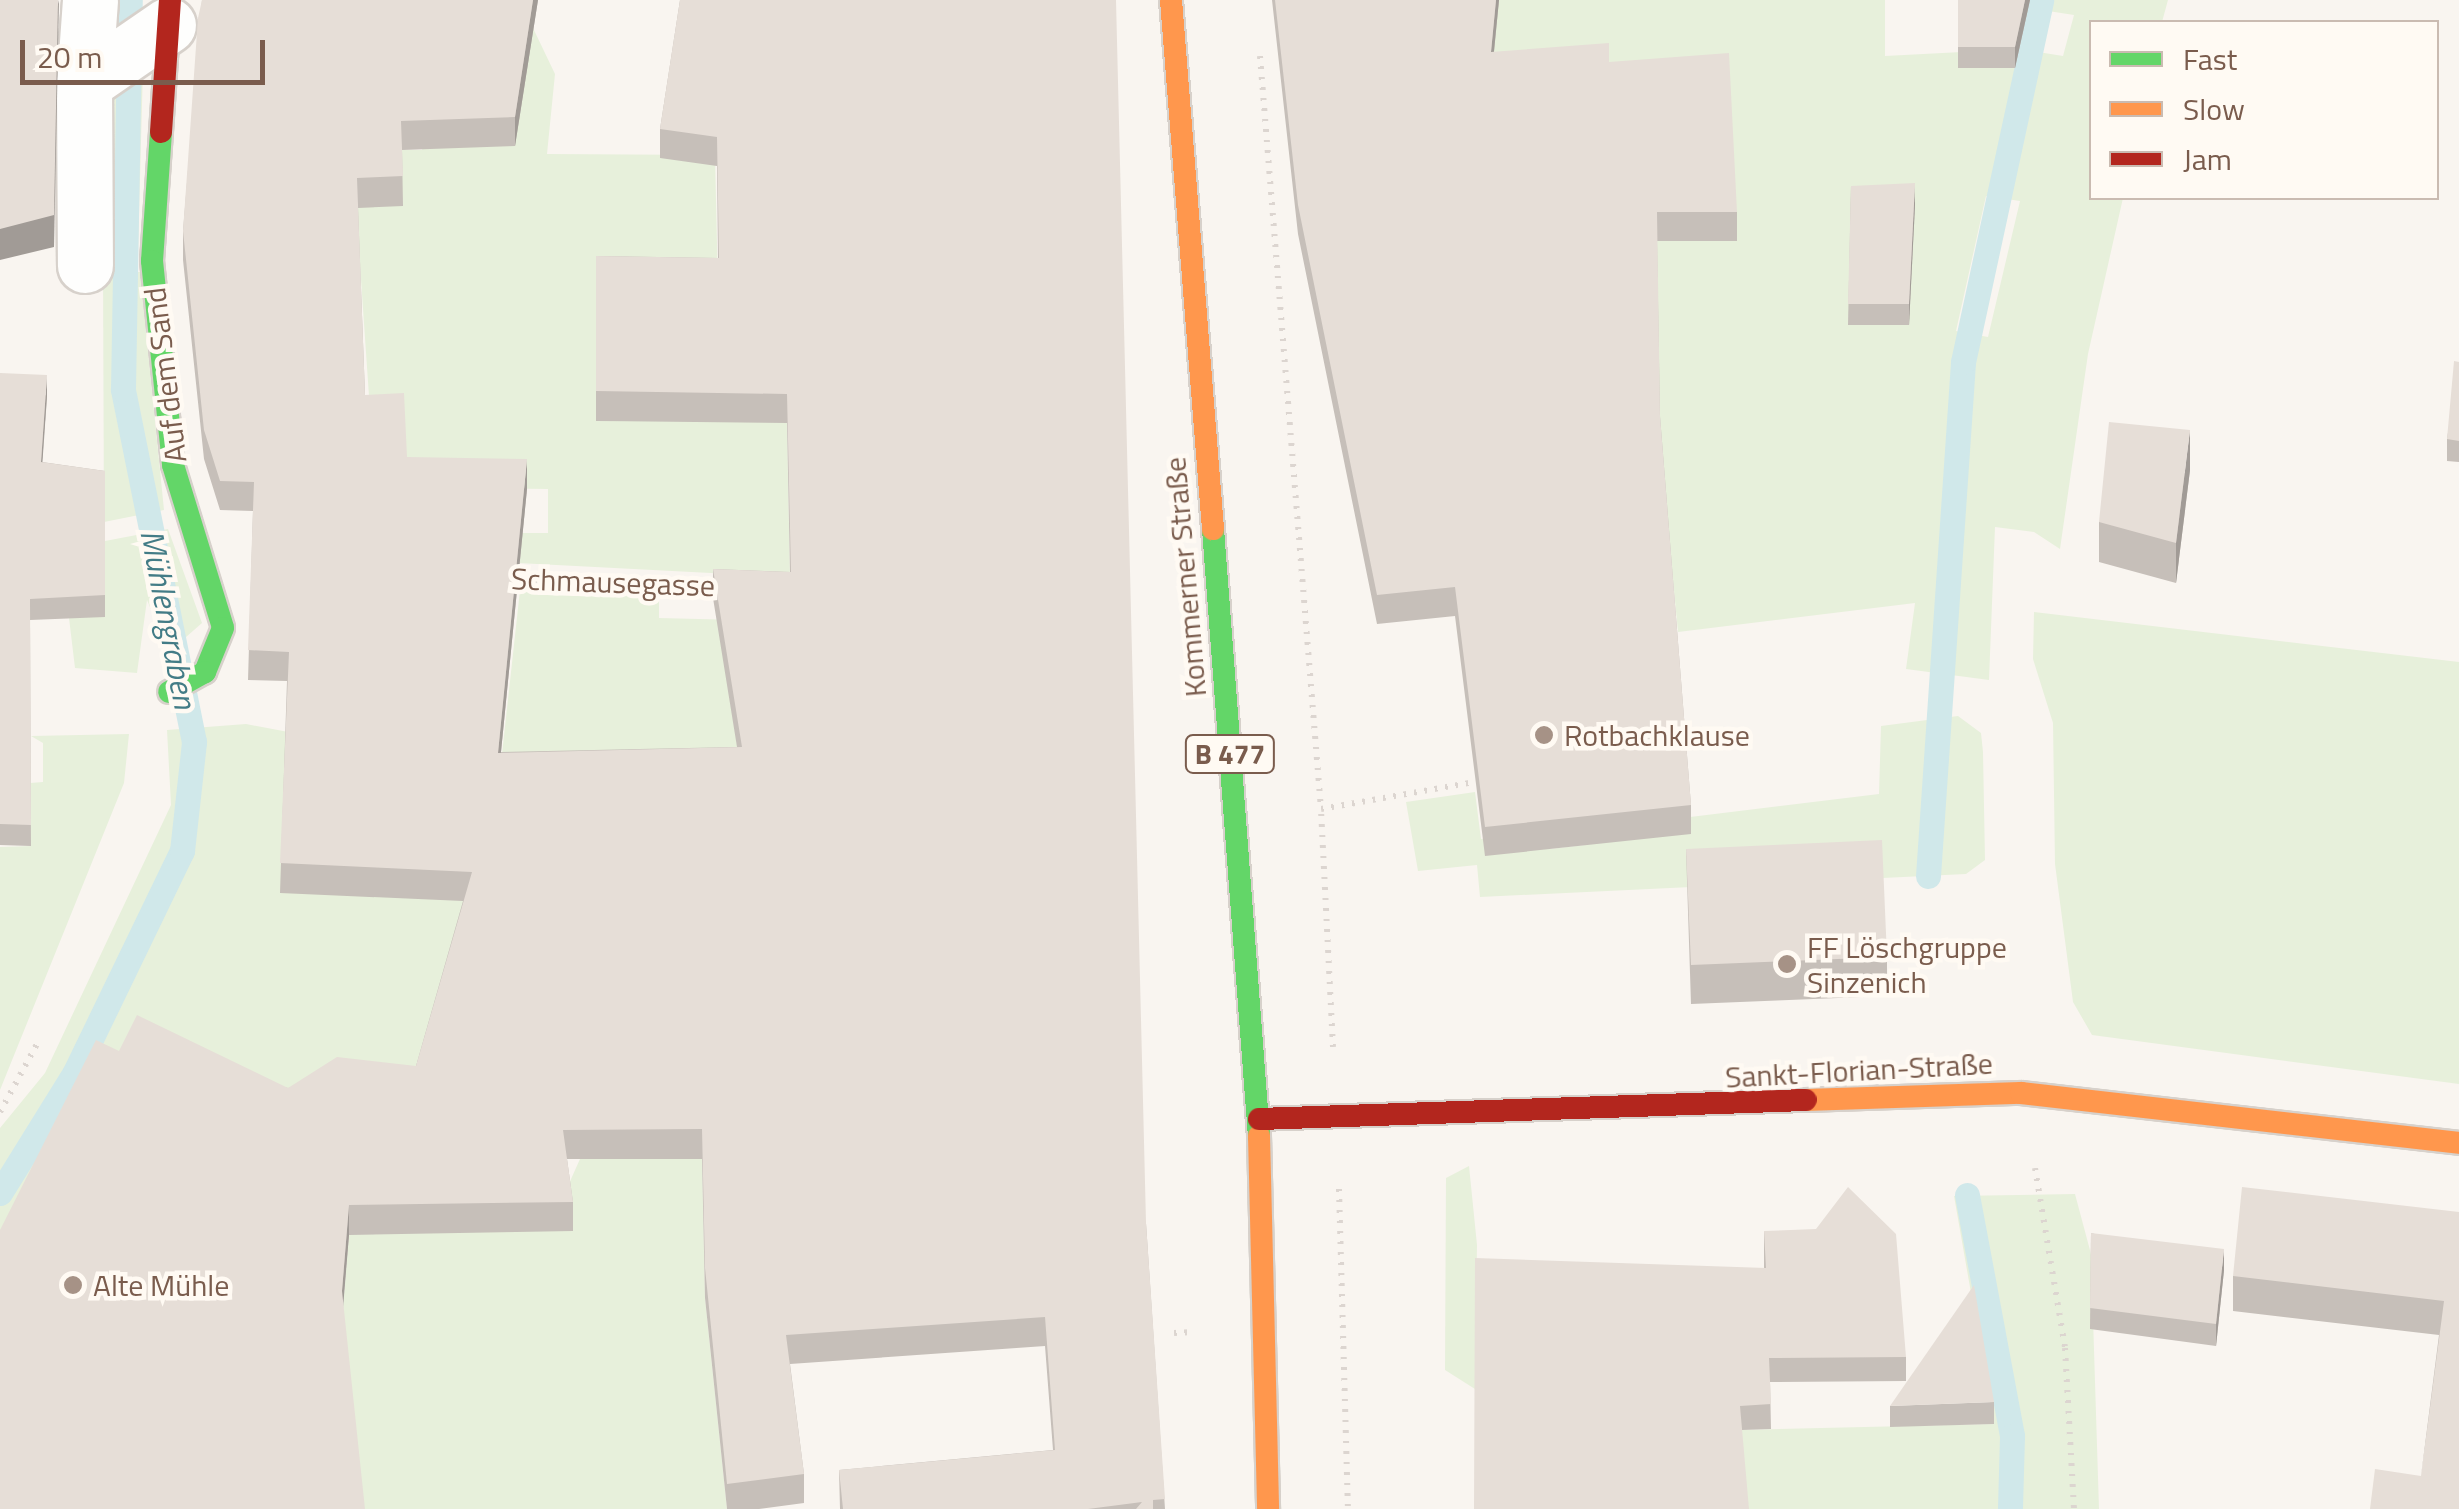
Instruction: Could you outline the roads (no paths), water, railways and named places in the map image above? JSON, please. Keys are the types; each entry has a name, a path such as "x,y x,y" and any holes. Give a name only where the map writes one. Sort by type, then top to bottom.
{"street":[{"name":"Auf dem Sand","path":"90,0 134,44 173,465 223,628 205,672 169,692"},
{"name":"Kommerner Straße","path":"1170,0 1260,1118 1268,1509"},
{"name":"Auf dem Sand","path":"84,265 134,44"},
{"name":"Sankt-Florian-Straße","path":"1260,1118 2021,1093 2459,1143"}],"waterway":[{"name":"Mühlengraben","path":"0,1193 75,1072 182,851 194,742 123,389 130,0"},
{"path":"1928,876 1963,362 2041,0"},
{"path":"1967,1195 2012,1436 2010,1509"}],"place":[{"name":"Rotbachklause","path":"1544,735"},
{"name":"FF Löschgruppe Sinzenich","path":"1787,964"},
{"name":"Alte Mühle","path":"73,1285"}]}
